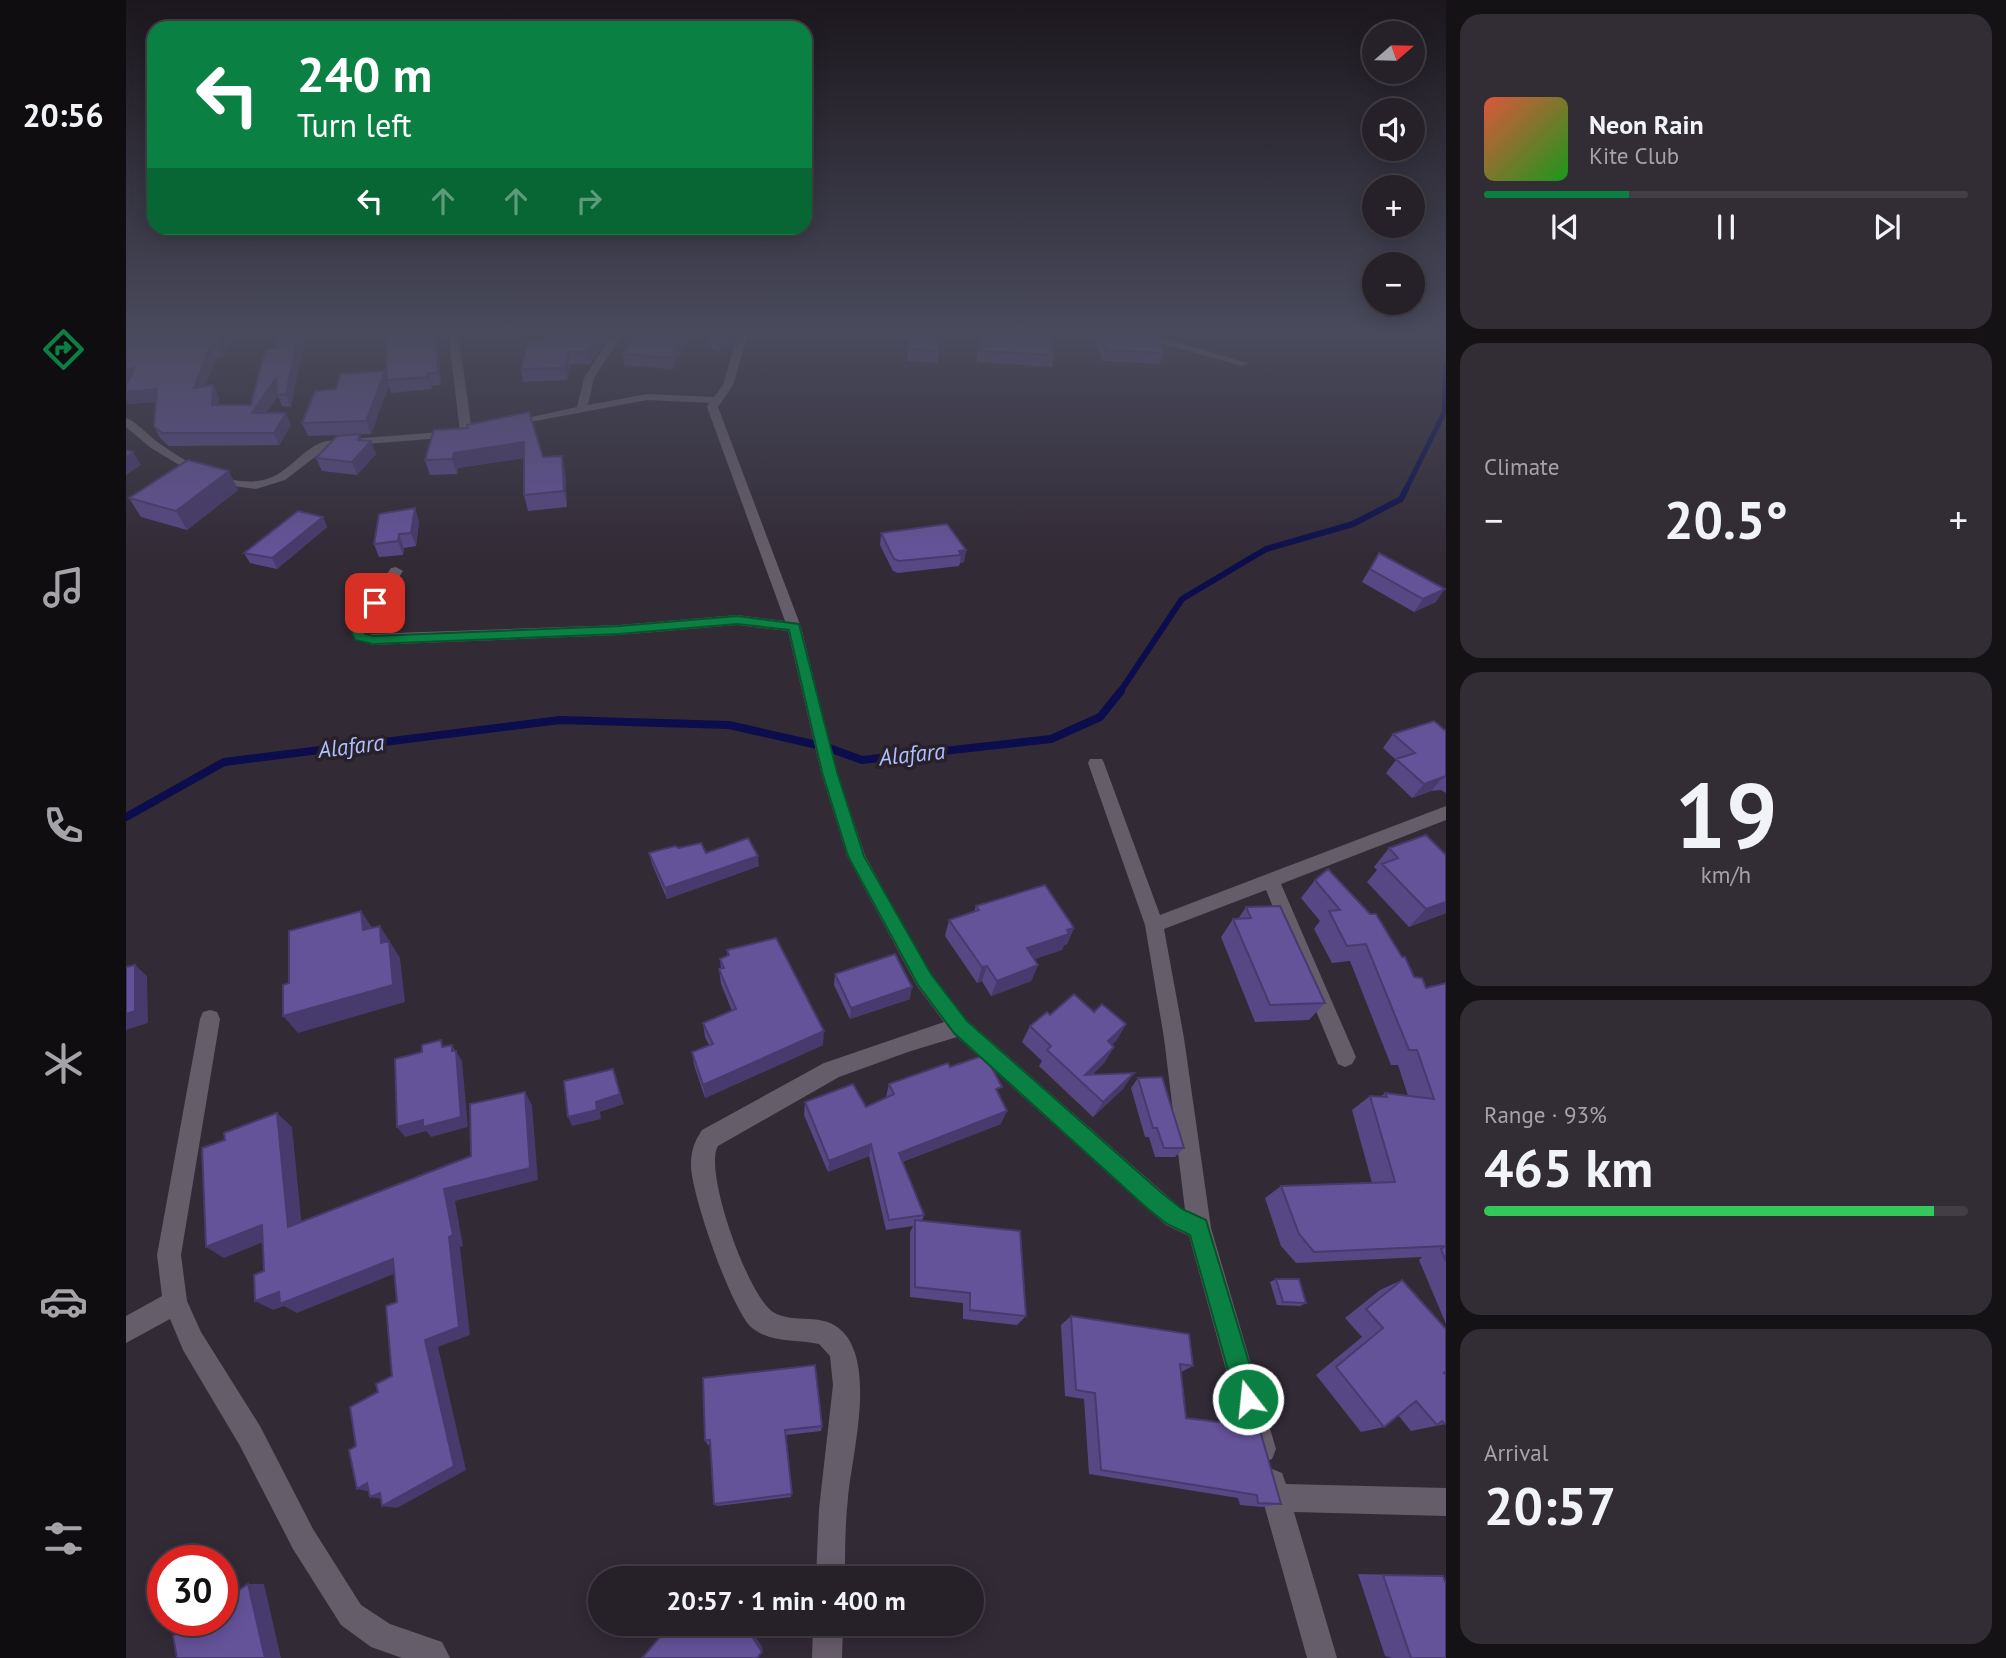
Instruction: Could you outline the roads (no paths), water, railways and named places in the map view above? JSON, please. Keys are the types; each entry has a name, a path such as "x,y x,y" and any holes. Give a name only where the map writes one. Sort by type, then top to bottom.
{"street":[{"path":"126,421 174,461 192,470 255,485 277,481 308,452 326,444 363,443 472,430 468,407"},
{"path":"502,424 586,407"},
{"path":"712,407 794,627 829,772 856,856 925,980 960,1027 1174,1217 1199,1228"},
{"path":"396,571 357,630 360,637 373,640 619,630 737,620 794,627"},
{"path":"1096,763 1154,925 1174,1038 1199,1228 1322,1658"},
{"path":"1154,925 1446,813"},
{"path":"1270,881 1345,1057"},
{"path":"210,1019 169,1255 175,1302 191,1341 250,1436 303,1539 351,1615 382,1636 431,1653 435,1658"},
{"path":"831,1566 833,1510 848,1374 840,1350 832,1337 820,1329 778,1329 759,1318 741,1293 702,1169 703,1149 710,1138 832,1069 960,1027"},
{"path":"126,1330 175,1302"},
{"path":"1276,1498 1446,1502"},
{"path":"827,1658 828,1636"}],"waterway":[{"name":"Alafara","path":"1120,692 1182,599 1266,549 1353,524 1401,499 1444,413 1444,407"},
{"name":"Alafara","path":"126,817 224,762 560,720 729,725 826,747 862,760 1051,739 1100,717 1121,691"}]}
